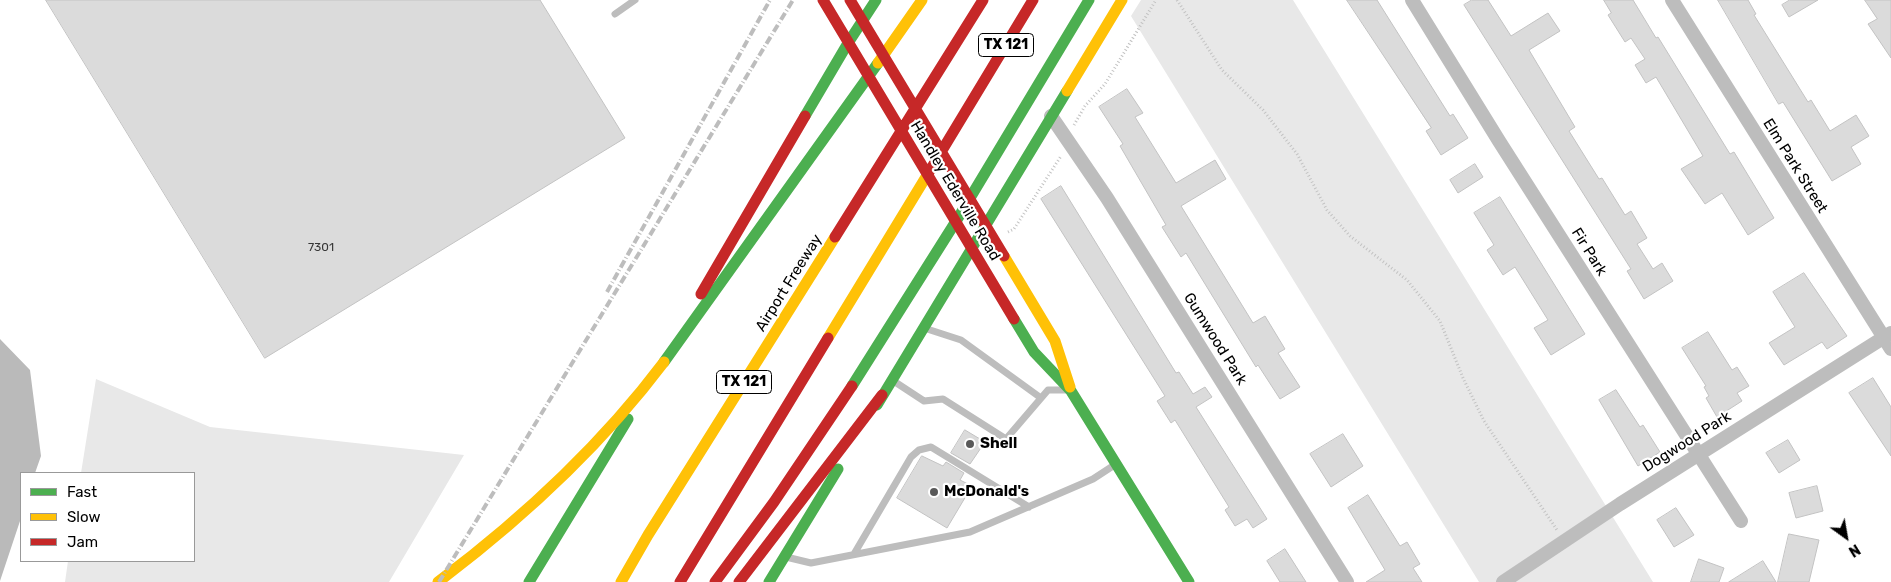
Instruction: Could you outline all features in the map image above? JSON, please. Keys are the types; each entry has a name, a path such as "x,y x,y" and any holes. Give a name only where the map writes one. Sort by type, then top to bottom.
{"main road":[{"name":"Handley Ederville Road","path":"823,0 1034,352 1071,391 1189,582"},
{"name":"Handley Ederville Road","path":"850,0 1056,341 1071,391"},
{"path":"529,582 612,446 848,43 876,0"},
{"path":"438,582 492,540 544,495 613,425 645,388 803,172 922,0"},
{"name":"Airport Freeway","path":"621,582 648,535 983,0"},
{"name":"TX 121","path":"680,582 1033,0"},
{"path":"715,582 789,484 944,241 1089,0"},
{"path":"769,582 1122,0"},
{"path":"739,582 882,396"}],"street":[{"name":"Fir Park","path":"1412,0 1499,141 1741,521"},
{"name":"Elm Park Street","path":"1672,0 1889,340"},
{"name":"Gumwood Park","path":"1051,116 1108,198 1347,582"},
{"name":"Dogwood Park","path":"1503,582 1698,454 1889,340"}],"lane":[{"path":"615,14 635,0"},
{"path":"923,328 960,340 1041,398"},
{"path":"892,379 924,401 942,399 1006,439 1048,390 1071,391"},
{"path":"854,554 911,457 919,450 931,447 1029,506"},
{"path":"784,557 811,563 970,532 1093,479 1117,464"}],"path":[{"path":"1177,0 1222,70 1263,110 1297,154 1327,210 1350,236 1407,280 1440,320 1463,378 1484,421 1564,541"}],"shaded area":[{"path":"1141,0 1293,0 1653,582 1479,582 1131,16"},
{"path":"0,339 30,370 41,456 35,472 20,472 20,521 0,581"},
{"path":"96,379 210,427 464,455 389,582 65,582 68,562 195,562 195,472 81,472"}],"building":[{"path":"46,0 540,0 625,138 265,358"},
{"path":"1347,0 1377,0 1450,116 1453,114 1468,138 1441,155 1426,131 1431,128"},
{"path":"1472,0 1488,0 1511,36 1548,13 1560,31 1529,50 1575,127 1569,131 1599,179 1602,178 1625,215 1631,211 1647,238 1637,244 1653,269 1662,263 1673,281 1644,299 1627,271 1631,269 1464,5"},
{"path":"1604,0 1633,0 1730,154 1734,152 1774,218 1748,235 1722,193 1705,204 1681,169 1703,156 1656,77 1646,83 1635,65 1645,59 1631,38 1625,42 1608,15 1611,13"},
{"path":"1718,0 1748,0 1756,14 1754,15 1808,102 1811,100 1830,131 1856,115 1869,136 1851,147 1861,164 1832,181 1783,102 1779,104"},
{"path":"1790,0 1818,0 1789,17 1782,5"},
{"path":"1865,0 1891,0 1891,58 1868,24 1877,19"},
{"path":"1127,89 1143,113 1135,117 1176,183 1215,160 1226,179 1181,206 1253,323 1265,316 1285,349 1278,353 1300,387 1280,399 1258,365 1256,367 1186,253 1181,257 1162,227 1166,225 1120,146 1123,144 1099,107"},
{"path":"1475,164 1483,177 1458,193 1450,180"},
{"path":"1061,186 1176,373 1179,372 1193,394 1205,387 1212,397 1196,407 1267,519 1253,528 1247,519 1235,526 1225,510 1229,507 1175,420 1171,423 1157,401 1165,396 1041,199"},
{"path":"1500,197 1585,334 1551,355 1534,328 1548,320 1515,267 1503,275 1487,250 1494,245 1474,213"},
{"path":"1804,273 1847,336 1827,349 1822,342 1784,365 1769,343 1795,327 1773,292"},
{"path":"1708,332 1732,370 1737,367 1749,386 1737,393 1742,401 1717,417 1706,398 1709,396 1704,387 1706,386 1682,348"},
{"path":"1873,378 1891,407 1891,456 1849,393"},
{"path":"1616,390 1640,427 1643,425 1660,452 1638,466 1599,400"},
{"name":"Shell","path":"965,430 985,442 970,464 951,453"},
{"path":"1343,434 1363,466 1331,487 1310,454"},
{"path":"1788,440 1800,460 1779,473 1766,453"},
{"name":"McDonald's","path":"922,456 943,466 946,462 964,473 960,480 972,486 947,528 897,498"},
{"path":"1817,486 1823,511 1796,518 1789,493"},
{"path":"1368,495 1400,546 1407,542 1420,564 1413,568 1422,582 1366,582 1385,570 1348,508"},
{"path":"1676,508 1694,535 1674,547 1657,520"},
{"path":"1789,534 1819,540 1809,582 1778,582"},
{"path":"1285,549 1306,582 1280,582 1267,561"},
{"path":"1699,559 1724,568 1719,582 1691,582"},
{"path":"1763,561 1776,582 1729,582"}],"railway":[{"path":"607,292 770,0"},
{"path":"439,582 793,0"}],"traffic: fast":[{"path":"848,43 876,0"},
{"path":"852,386 958,218 1089,0"},
{"path":"805,116 848,43"},
{"path":"664,362 878,63"},
{"path":"877,405 1067,91"},
{"path":"1014,319 1034,352 1071,391 1189,582"},
{"path":"529,582 628,419"},
{"path":"769,582 838,469"}],"traffic: slow":[{"path":"878,63 922,0"},
{"path":"1067,91 1122,0"},
{"path":"828,338 929,172"},
{"path":"621,582 648,535 835,237"},
{"path":"1004,256 1055,341 1070,387"},
{"path":"438,582 500,533 559,480 614,423 664,362"}],"traffic: jam":[{"path":"823,0 1014,319"},
{"path":"850,0 1004,256"},
{"path":"835,237 983,0"},
{"path":"929,172 1033,0"},
{"path":"701,294 805,116"},
{"path":"680,582 828,338"},
{"path":"715,582 774,502 852,386"},
{"path":"739,582 882,395"}],"place":[{"name":"Shell","path":"970,444"},
{"name":"McDonald's","path":"934,492"}]}
